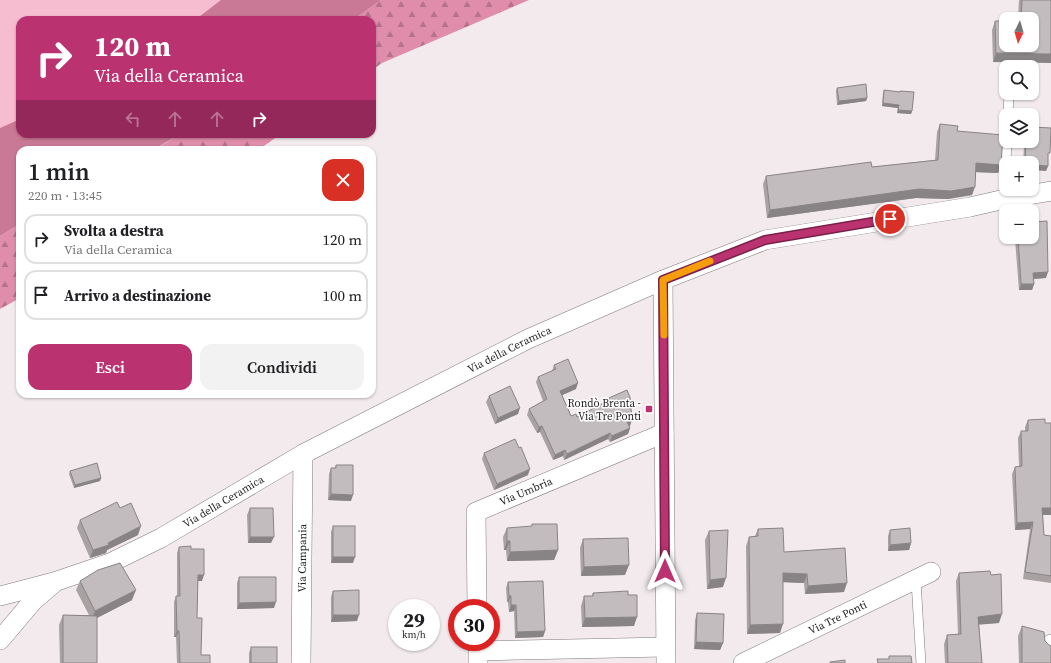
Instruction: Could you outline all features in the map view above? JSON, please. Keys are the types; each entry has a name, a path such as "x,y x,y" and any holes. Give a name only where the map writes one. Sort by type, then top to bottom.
{"street":[{"name":"Via della Ceramica","path":"0,596 54,582 110,563 161,538 303,454 528,339 663,280 765,240 970,208 1005,199 1051,191"},
{"path":"478,652 666,655 663,280"},
{"name":"Via Umbria","path":"477,599 476,512 664,433"},
{"name":"Via Campania","path":"301,663 303,454"},
{"name":"Via Tre Ponti","path":"743,663 924,576"},
{"path":"0,640 33,602 54,582"}],"lane":[{"path":"921,663 924,576"}],"shaded area":[{"path":"0,0 222,0 201,16 16,16 16,121 0,128"},
{"path":"221,0 381,0 359,16 200,16"},
{"path":"16,121 16,138 173,138 160,146 16,146 16,226 0,236 0,128"}],"green space":[{"path":"381,0 529,0 382,63 376,67 376,16 359,16"},
{"path":"174,138 275,138 264,146 160,146"},
{"path":"16,226 16,300 0,309 0,236"}],"building":[{"path":"1022,0 1051,0 1051,54 996,53 995,21 999,21 999,52 1039,52 1039,12 1021,12"},
{"path":"866,84 867,98 839,101 837,88"},
{"path":"884,90 914,92 912,111 898,110 899,105 883,103"},
{"path":"940,124 958,126 957,131 999,135 999,148 1002,148 1002,156 999,156 999,165 976,163 975,187 951,191 919,189 770,210 766,176 871,162 872,167 938,160"},
{"path":"1039,127 1051,128 1048,166 1039,165 1039,156 1025,156 1026,148 1039,148"},
{"path":"1047,221 1048,272 1033,273 1034,284 1021,284 1018,244 1039,244 1039,222"},
{"path":"568,359 578,383 560,391 571,416 576,414 577,417 609,400 609,398 627,390 630,397 632,420 627,422 630,428 612,436 610,433 567,454 565,450 555,455 542,426 539,427 529,409 547,399 538,377 556,369 554,365"},
{"path":"510,386 520,408 498,418 489,396"},
{"path":"1045,419 1045,423 1051,423 1051,508 1042,508 1044,535 1051,536 1051,576 1025,572 1033,522 1017,523 1015,467 1022,466 1021,431 1028,431 1028,420"},
{"path":"515,439 519,448 521,447 530,469 497,484 484,453"},
{"path":"97,463 101,478 75,485 70,471"},
{"path":"336,465 353,465 353,495 331,494 331,468 336,468"},
{"path":"117,502 120,508 131,503 141,526 108,543 109,545 93,550 80,520"},
{"path":"250,508 273,508 274,537 250,537"},
{"path":"532,524 557,524 558,550 510,552 510,541 507,541 507,528 532,526"},
{"path":"333,526 355,526 355,557 333,557"},
{"path":"783,528 784,552 845,548 847,583 808,586 807,574 783,573 783,624 750,625 749,537 758,536 758,529"},
{"path":"910,528 911,543 890,545 890,530"},
{"path":"728,530 726,578 710,580 709,531"},
{"path":"628,538 629,565 584,567 583,539"},
{"path":"191,546 191,549 204,549 204,575 198,575 197,618 202,618 201,655 210,655 210,663 180,663 176,596 180,596 179,547"},
{"path":"120,563 136,590 95,611 80,581 98,570"},
{"path":"990,571 991,575 1001,574 1002,614 978,617 982,663 948,663 947,635 961,634 959,573"},
{"path":"239,577 276,577 276,602 239,603"},
{"path":"543,581 545,631 517,632 516,605 511,605 508,582"},
{"path":"359,590 359,615 333,615 333,591"},
{"path":"628,591 628,595 637,595 637,617 585,618 584,596 593,596 593,593"},
{"path":"697,613 724,614 723,643 696,642"},
{"path":"63,615 97,616 97,663 63,663"},
{"path":"1022,626 1044,632 1045,641 1051,646 1051,663 1022,663"},
{"path":"251,647 277,647 277,663 251,663"},
{"path":"889,656 911,656 912,663 878,663 877,659 889,659"},
{"path":"845,660 845,663 830,663 830,662"}],"slow traffic":[{"path":"664,335 663,280 710,261"}],"place":[{"name":"Rondò Brenta - Via Tre Ponti","path":"649,409"}],"route":[{"path":"665,571 663,280 765,240 890,219"}]}
